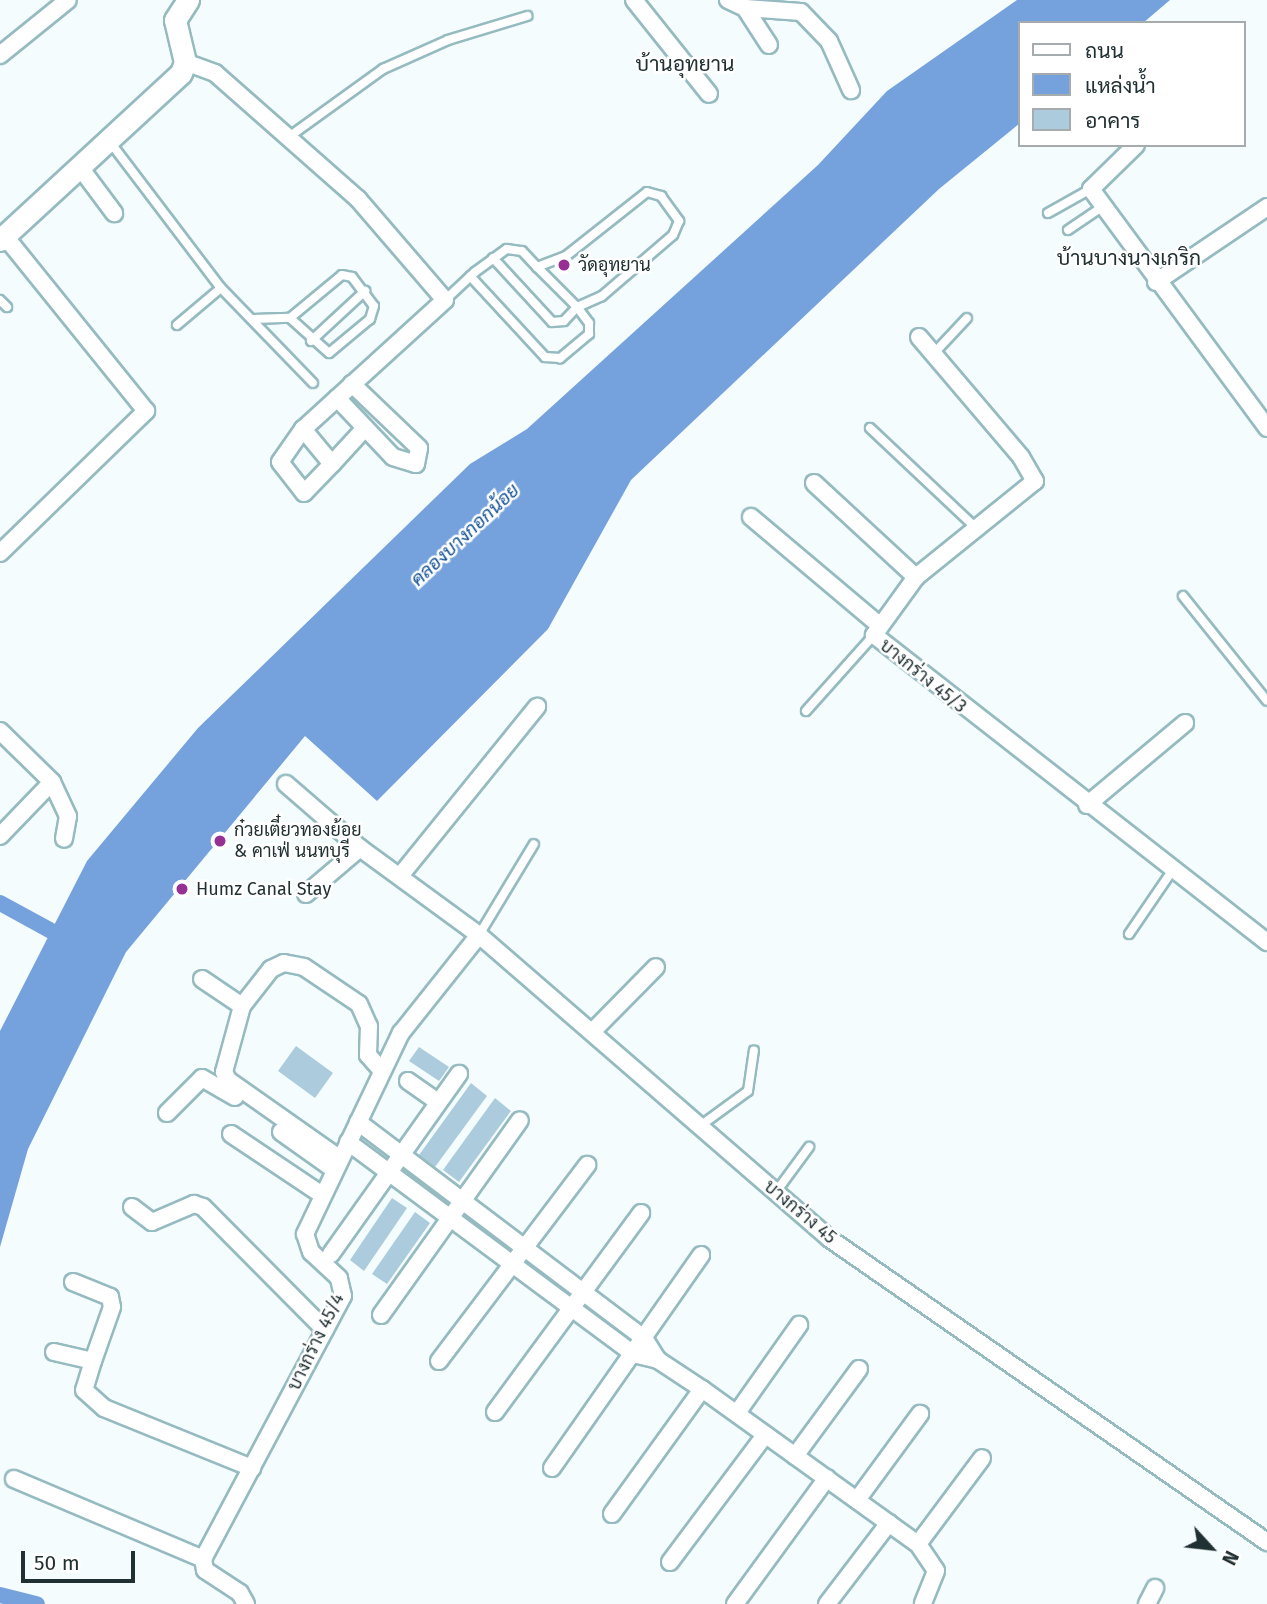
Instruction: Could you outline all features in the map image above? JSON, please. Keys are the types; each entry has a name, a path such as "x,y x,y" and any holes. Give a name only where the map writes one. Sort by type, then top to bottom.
{"street":[{"path":"0,55 68,0"},
{"path":"0,553 146,411 2,238 175,78 185,62 175,20 188,0"},
{"path":"634,0 709,94"},
{"path":"728,0 745,8 790,9 809,18 832,47 851,90"},
{"path":"745,8 769,45"},
{"path":"185,62 215,73 285,139 382,222 444,300 303,429 281,454 283,468 304,493 365,428"},
{"path":"1134,147 1091,189 1156,282 1267,428"},
{"path":"79,166 114,213"},
{"path":"1156,282 1267,207"},
{"name":"บางกร่าง 45/3","path":"919,337 936,351 1035,475 1028,491 916,577 876,630 1087,805 1267,942"},
{"path":"337,398 401,463 416,464 419,448 352,384"},
{"path":"303,429 332,464"},
{"path":"814,483 916,577"},
{"path":"751,517 876,630"},
{"path":"400,876 537,707"},
{"path":"1087,805 1185,723"},
{"path":"0,731 52,782 68,816 64,839"},
{"path":"0,836 52,782"},
{"name":"บางกร่าง 45","path":"286,784 360,848 479,935 830,1240 1267,1542"},
{"path":"306,894 360,848"},
{"name":"บางกร่าง 45/4","path":"203,1559 343,1296 339,1278 305,1244 322,1195 401,1033 415,1011 479,935"},
{"path":"336,1164 228,1080 224,1072 242,1006 271,969 284,963 304,967 359,1004 369,1026 368,1055 382,1071"},
{"path":"592,1032 656,967"},
{"path":"202,979 242,1006"},
{"path":"331,1254 400,1153 459,1074"},
{"path":"167,1113 202,1078 211,1079 336,1164"},
{"path":"408,1081 438,1102"},
{"path":"381,1315 520,1120"},
{"path":"358,1122 644,1338 658,1360"},
{"path":"231,1134 322,1195"},
{"path":"348,1142 634,1354 658,1360 702,1389 918,1544 936,1571 923,1604"},
{"path":"439,1361 523,1246 587,1165"},
{"path":"132,1207 152,1222 182,1207 203,1207 328,1324"},
{"path":"495,1412 641,1213"},
{"path":"552,1468 701,1255"},
{"path":"73,1282 110,1297 112,1307 84,1390 89,1399 252,1468"},
{"path":"737,1413 799,1325"},
{"path":"54,1352 93,1361"},
{"path":"795,1456 859,1370"},
{"path":"612,1514 702,1389"},
{"path":"858,1500 919,1414"},
{"path":"670,1562 765,1435"},
{"path":"918,1544 982,1458"},
{"path":"735,1604 827,1478"},
{"path":"14,1479 203,1559 205,1570 240,1593 246,1604"},
{"path":"827,1604 889,1523"},
{"path":"1147,1604 1155,1588"}],"lane":[{"path":"285,139 383,69 448,40 527,16"},
{"path":"108,140 221,288 313,383"},
{"path":"1048,214 1091,189"},
{"path":"493,258 552,322 564,321 577,307 602,296 673,235 680,221 661,196 640,194 566,256 537,267"},
{"path":"1068,230 1102,207"},
{"path":"444,300 470,276 493,258 515,248 577,307 589,323 589,334 560,358 545,357 470,276"},
{"path":"252,319 290,318 342,275 352,277 374,306 370,319 334,352 323,351 290,318"},
{"path":"177,325 221,288"},
{"path":"311,341 365,291"},
{"path":"0,300 7,307"},
{"path":"936,351 967,318"},
{"path":"870,428 977,529"},
{"path":"1183,596 1267,701"},
{"path":"806,711 876,630"},
{"path":"479,935 534,844"},
{"path":"1129,934 1172,871"},
{"path":"700,1126 748,1091 754,1050"},
{"path":"776,1192 809,1147"}],"water":[{"name":"คลองบางกอกน้อย","path":"1017,0 1170,0 1145,21 1018,21 1018,125 939,189 631,480 548,629 377,801 305,736 126,952 28,1149 0,1247 0,1031 87,861 198,728 470,464 527,429 818,165 887,91"}],"building":[{"path":"296,1046 333,1073 315,1098 278,1071"},
{"path":"419,1047 449,1067 439,1081 409,1061"},
{"path":"471,1083 487,1096 435,1167 419,1155"},
{"path":"495,1098 511,1111 459,1182 443,1170"},
{"path":"392,1198 407,1208 364,1271 350,1260"},
{"path":"415,1212 430,1223 387,1284 372,1274"}],"waterway":[{"path":"0,903 68,940"},
{"path":"0,1595 37,1604"}],"place":[{"name":"วัดอุทยาน","path":"564,265"},
{"name":"ก๋วยเตี๋ยวทองย้อย & คาเฟ่ นนทบุรี","path":"220,841"},
{"name":"Humz Canal Stay","path":"182,889"}],"district":[{"name":"บ้านอุทยาน","path":"685,64"},
{"name":"บ้านบางนางเกริก","path":"1129,258"}]}
